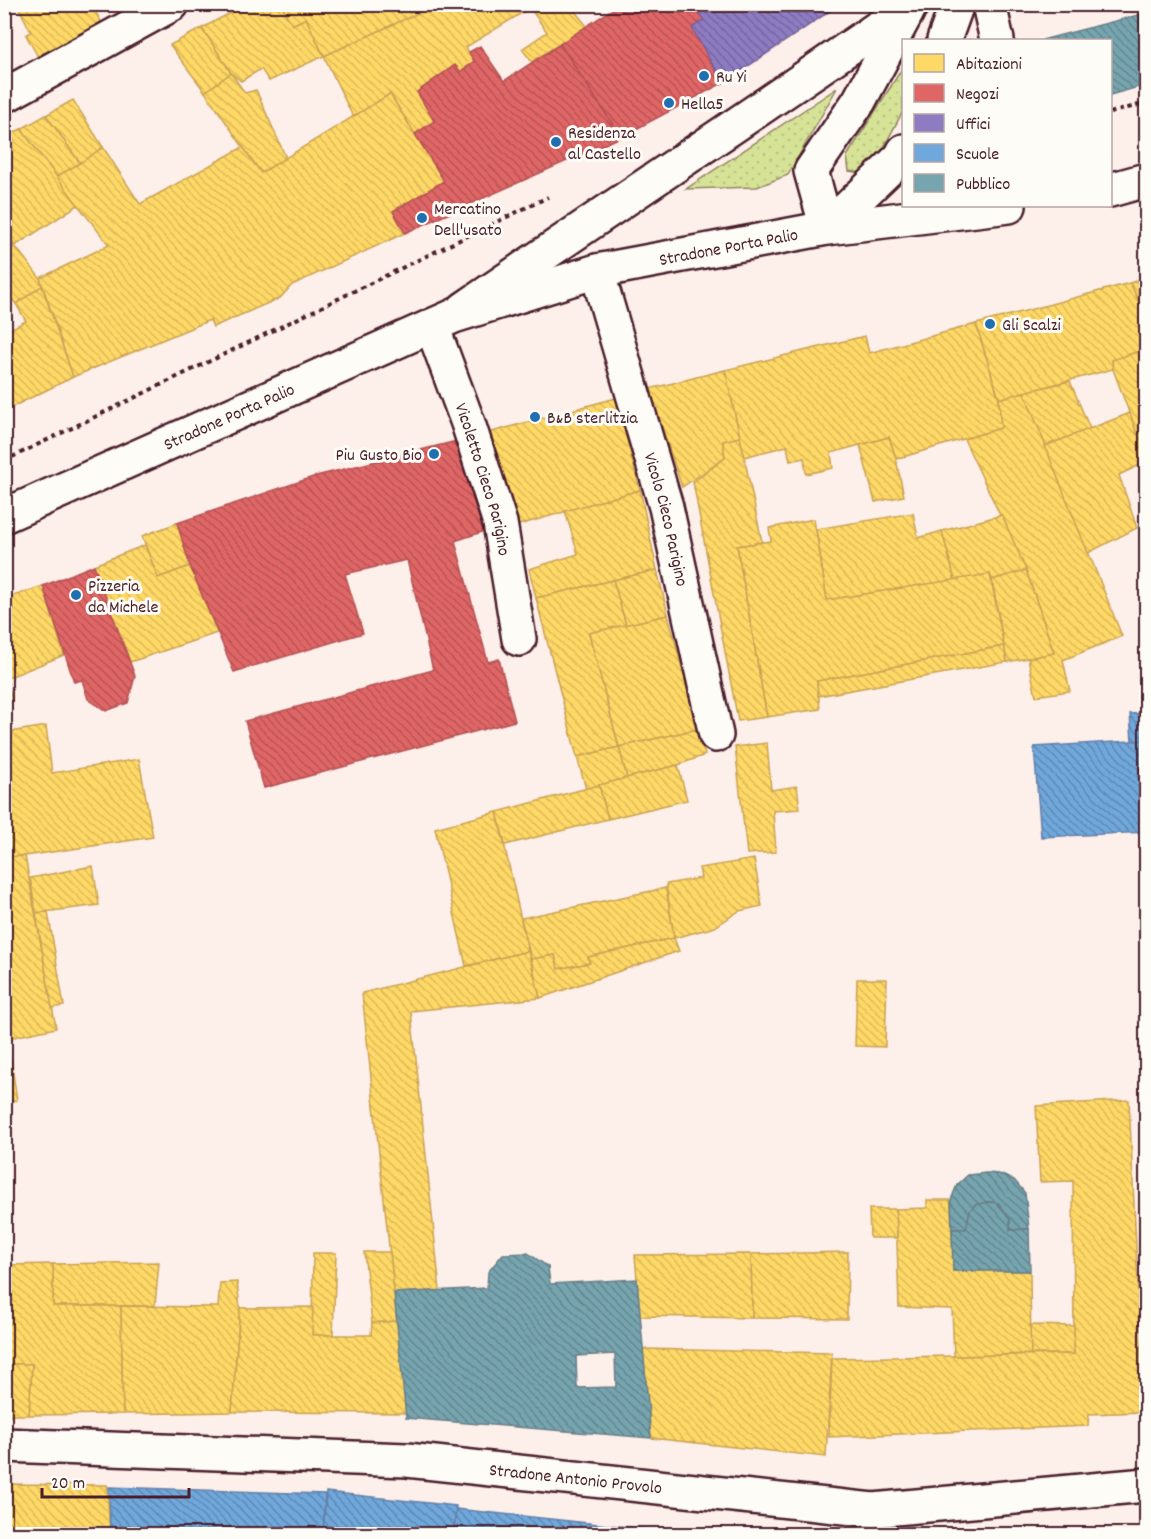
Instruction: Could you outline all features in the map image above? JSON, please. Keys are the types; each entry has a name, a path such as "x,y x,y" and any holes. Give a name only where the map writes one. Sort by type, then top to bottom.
{"street":[{"path":"4,96 172,4"},
{"path":"944,39 957,4"},
{"path":"989,4 998,39"},
{"path":"902,154 827,228 811,171 859,101 911,5"},
{"name":"Stradone Porta Palio","path":"443,321 632,193 732,130 911,5"},
{"path":"1112,189 1146,180"},
{"name":"Stradone Porta Palio","path":"7,509 443,321 597,272 827,228 1001,207"},
{"name":"Vicolo Cieco Parigino","path":"597,272 666,507 716,735"},
{"name":"Vicoletto Cieco Parigino","path":"443,321 468,423 500,523 519,639"},
{"name":"Stradone Antonio Provolo","path":"4,1445 407,1460 873,1510 1146,1485"}],"path":[{"path":"1112,112 1146,103"},
{"path":"4,460 260,339 555,193"}],"green space":[{"path":"902,69 902,113 877,160 861,173 849,171 847,156"},
{"path":"837,88 788,175 757,187 686,189"}],"building: Abitazioni":[{"path":"17,4 98,4 93,7 106,31 43,66 26,35 31,32"},
{"path":"247,4 281,4 292,25 306,18 324,56 269,81 261,69 241,81 231,73 202,28"},
{"path":"281,4 435,4 435,6 324,56 306,18 292,25"},
{"path":"438,4 527,4 530,8 466,47 474,61 461,72 455,65 417,92 434,121 415,134 390,94 353,117 324,56"},
{"path":"527,4 569,4 587,26 532,62 522,49 547,32"},
{"path":"202,28 231,73 205,92 170,45"},
{"path":"231,73 245,93 256,90 286,158 261,173 205,92"},
{"path":"390,94 444,181 393,211 405,233 292,285 280,298 213,327 210,320 73,377 40,278 109,245 56,177 103,147 140,204 243,147 261,173"},
{"path":"73,100 103,147 80,163 46,115"},
{"path":"46,115 80,163 56,177 21,129"},
{"path":"21,129 78,205 15,246 4,233 4,138"},
{"path":"4,233 15,246 4,251"},
{"path":"15,246 40,278 42,286 16,304 4,289 4,251"},
{"path":"1146,277 1146,317 1130,283"},
{"path":"1130,283 1146,317 1146,349 1112,360 1113,369 999,399 976,324"},
{"path":"42,286 73,377 4,411 4,332 26,321 16,304"},
{"path":"976,324 999,399 1001,428 896,459 889,437 831,453 833,468 806,474 804,458 790,461 787,446 744,457 725,370 865,336 869,353"},
{"path":"1146,349 1146,431 1137,434 1113,369 1112,360"},
{"path":"725,370 740,437 723,441 725,458 682,487 649,389"},
{"path":"1070,381 1090,429 1045,446 1024,392"},
{"path":"1024,392 1122,636 1063,660 1070,691 1036,696 1028,658 1054,653 1026,570 964,439 1001,428 999,399"},
{"path":"616,398 640,490 512,527 484,434"},
{"path":"1130,413 1137,434 1146,431 1146,462 1119,475 1137,528 1088,553 1045,446"},
{"path":"740,437 762,542 737,546 767,717 738,721 693,482 725,458 723,441"},
{"path":"889,437 904,496 875,502 860,445"},
{"path":"640,490 657,570 536,598 529,569 578,554 565,511"},
{"path":"913,513 918,538 942,531 955,580 827,600 816,529"},
{"path":"1002,515 1026,570 992,580 990,574 955,580 942,531"},
{"path":"814,519 827,600 990,574 1004,646 817,681 820,709 767,717 737,546 771,541 769,528"},
{"path":"177,523 190,566 158,578 142,536"},
{"path":"145,545 158,578 190,566 217,633 130,662 94,565"},
{"path":"657,570 668,615 626,625 613,580"},
{"path":"1026,570 1054,653 1007,662 992,580"},
{"path":"613,580 626,625 589,633 619,747 577,757 536,598"},
{"path":"43,586 64,655 7,678 12,700 4,702 4,599"},
{"path":"668,615 698,729 619,747 589,633"},
{"path":"1004,646 1007,662 818,696 817,681"},
{"path":"46,726 52,773 139,759 153,837 25,856 4,857 4,733"},
{"path":"698,729 705,755 678,765 627,778 619,747"},
{"path":"767,743 771,790 797,786 800,809 773,811 776,852 747,854 735,747"},
{"path":"619,747 627,778 586,789 577,757"},
{"path":"678,765 687,800 608,819 599,785"},
{"path":"599,785 608,819 505,845 497,812"},
{"path":"497,812 528,951 466,966 435,828"},
{"path":"25,856 56,1028 4,1039 4,857"},
{"path":"754,859 762,906 739,911 715,927 674,938 666,884 701,878 699,868"},
{"path":"93,866 99,905 36,913 30,878"},
{"path":"666,888 674,938 588,957 590,963 558,969 555,955 531,959 521,918"},
{"path":"48,912 64,1006 52,1008 36,913"},
{"path":"674,938 679,951 540,998 531,959 555,955 558,969 590,963 588,957"},
{"path":"528,951 540,998 411,1011 440,1291 394,1293 362,993"},
{"path":"857,979 887,979 885,1047 855,1046"},
{"path":"4,1039 8,1039 17,1100 4,1102"},
{"path":"1129,1100 1144,1412 1089,1414 1088,1426 829,1437 832,1358 1074,1354 1073,1181 1040,1182 1036,1106"},
{"path":"927,1200 951,1200 953,1271 1030,1271 1031,1354 954,1356 952,1309 899,1307 896,1209 927,1208"},
{"path":"869,1209 896,1209 897,1238 870,1238"},
{"path":"364,1252 390,1252 397,1321 372,1323"},
{"path":"848,1252 847,1319 752,1318 751,1254"},
{"path":"313,1253 336,1253 333,1335 312,1335"},
{"path":"751,1254 752,1318 640,1316 635,1255"},
{"path":"159,1262 155,1306 53,1306 53,1264"},
{"path":"53,1264 53,1306 121,1306 123,1414 29,1415 32,1364 4,1364 4,1265"},
{"path":"237,1282 240,1308 232,1412 123,1414 121,1306 218,1307 220,1283"},
{"path":"313,1307 312,1335 371,1335 372,1323 397,1321 406,1413 232,1412 240,1308"},
{"path":"1030,1325 1074,1326 1074,1354 1031,1354"},
{"path":"643,1349 832,1353 826,1457 651,1438"},
{"path":"4,1364 32,1364 29,1415 4,1415"},
{"path":"4,1484 107,1485 110,1534 4,1534"}],"building: Negozi":[{"path":"620,4 693,4 704,20 692,28 723,83 621,137 560,44"},
{"path":"560,44 621,137 405,233 393,211 444,181 415,134 434,121 417,92 455,65 461,72 474,61 469,52 480,46 504,81"},
{"path":"465,439 491,529 455,541 488,662 499,659 515,721 264,788 245,721 433,670 407,560 345,574 363,633 234,672 190,566 177,523 316,476"},
{"path":"94,565 135,676 128,703 106,711 88,699 82,680 74,682 43,586"}],"building: Uffici":[{"path":"693,4 839,5 723,83 692,28 704,20"}],"building: Scuole":[{"path":"1146,713 1146,740 1132,741 1130,714"},
{"path":"1146,740 1146,832 1041,837 1034,747"},
{"path":"109,1487 325,1494 323,1534 110,1534"},
{"path":"326,1492 456,1506 454,1534 323,1534"},
{"path":"456,1509 693,1534 454,1534"}],"building: Pubblico":[{"path":"1146,13 1146,85 1112,94 1112,39 1046,39"},
{"path":"999,1174 1014,1180 1025,1193 1029,1229 1010,1230 1010,1220 1003,1209 998,1203 988,1202 975,1205 970,1211 966,1229 952,1229 951,1200 957,1185 968,1175"},
{"path":"988,1202 998,1203 1003,1209 1010,1220 1010,1230 1029,1229 1030,1271 953,1271 952,1229 966,1229 970,1211 975,1205"},
{"path":"528,1253 548,1267 550,1284 637,1279 651,1438 406,1418 394,1293 487,1288 488,1272 503,1254","holes":["615,1354 616,1387 577,1388 576,1356"]}],"place":[{"name":"Ru Yi","path":"704,76"},
{"name":"Hella5","path":"669,103"},
{"name":"Residenza al Castello","path":"556,142"},
{"name":"Mercatino Dell'usato","path":"422,218"},
{"name":"Gli Scalzi","path":"990,324"},
{"name":"B&B sterlitzia","path":"535,417"},
{"name":"Piu Gusto Bio","path":"434,454"},
{"name":"Pizzeria da Michele","path":"76,595"}]}
